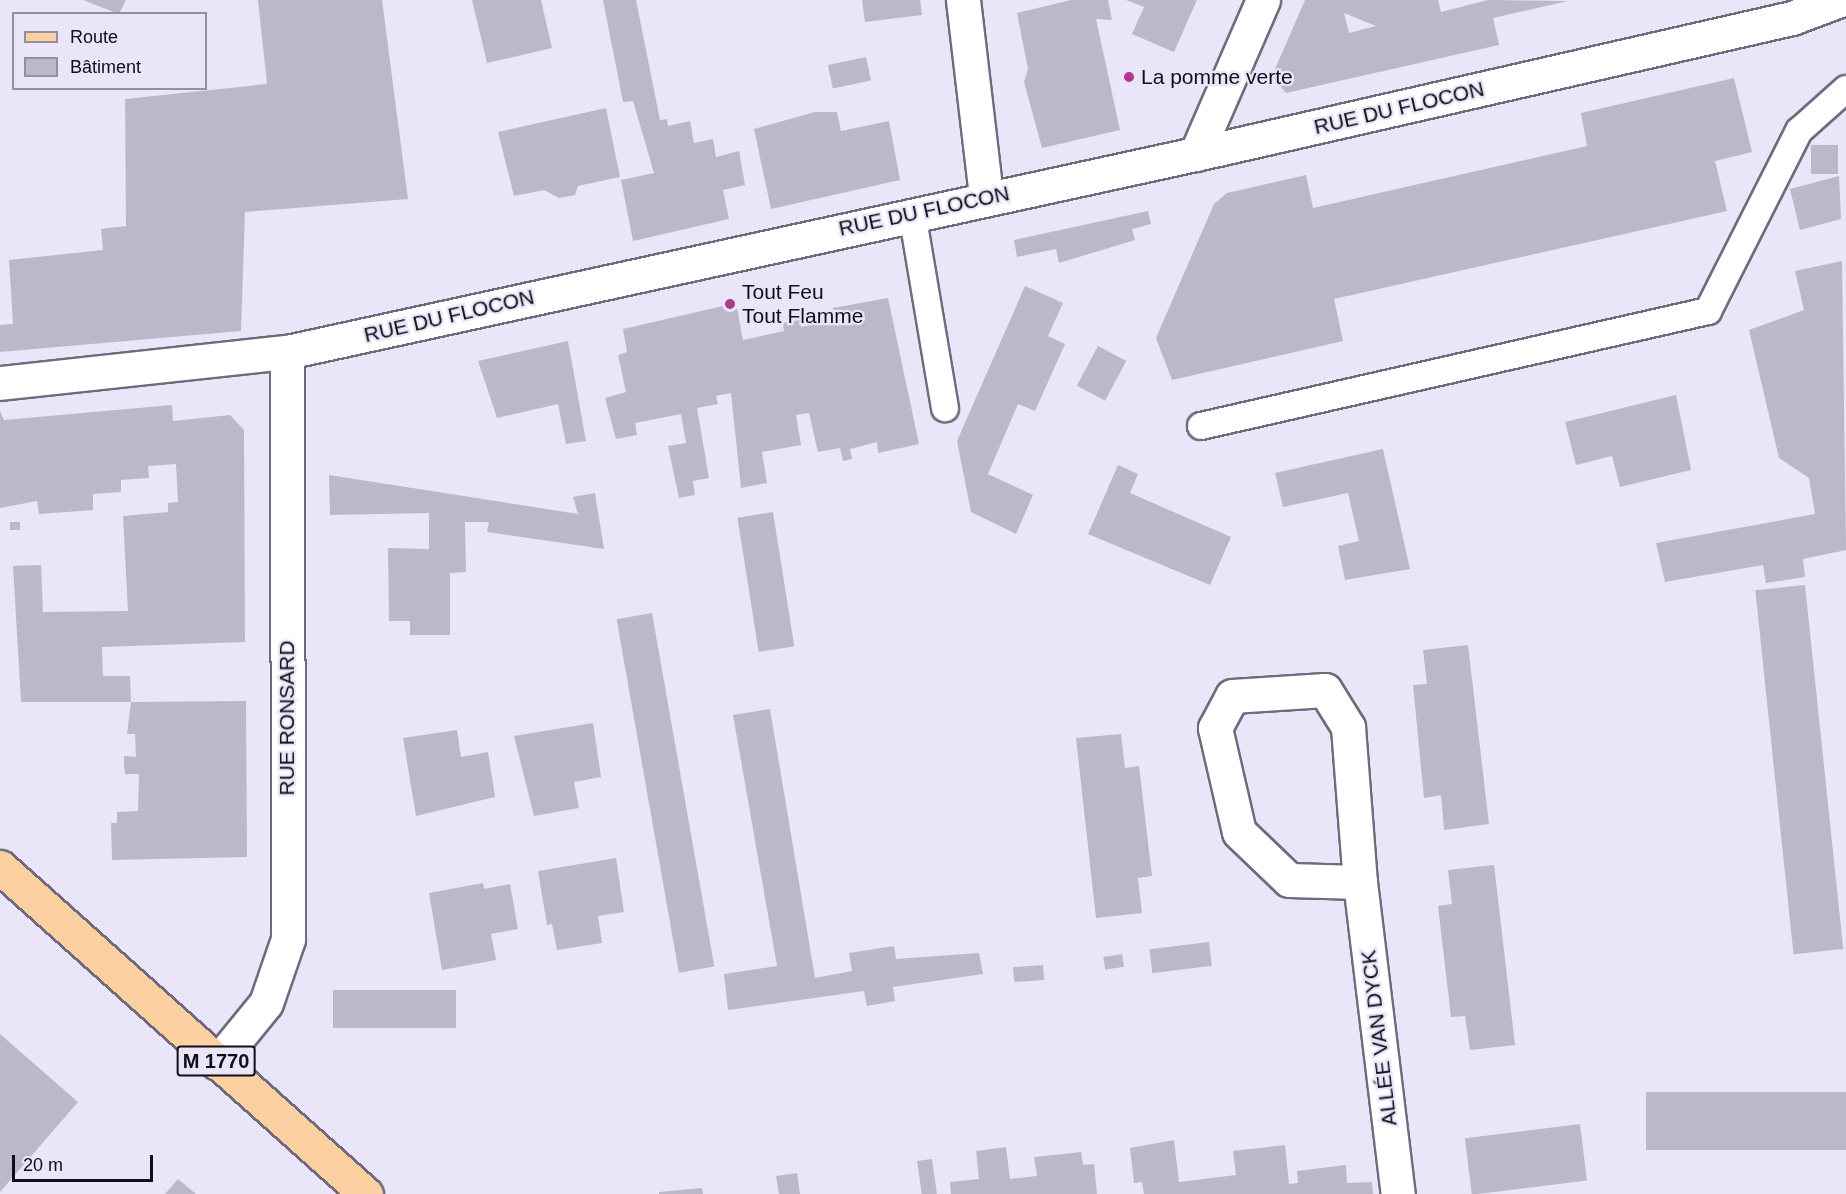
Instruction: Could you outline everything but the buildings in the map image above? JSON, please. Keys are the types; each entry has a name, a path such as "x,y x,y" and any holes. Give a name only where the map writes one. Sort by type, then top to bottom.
{"main road":[{"name":"M 1770","path":"0,867 65,929 366,1194"},
{"name":"M 1770","path":"0,880 65,929"}],"street":[{"path":"963,0 986,198"},
{"path":"1196,154 1263,0"},
{"name":"RUE DU FLOCON","path":"0,382 287,352 912,213 1196,154 1792,18 1840,0"},
{"name":"RUE RONSARD","path":"217,1062 266,1004 288,939 287,352"},
{"name":"ALLÉE VAN DYCK","path":"1360,882 1289,880 1239,832 1215,728 1232,696 1325,690 1348,727 1360,882 1398,1194"}],"lane":[{"path":"1201,426 1708,310 1799,131 1846,89"},
{"path":"912,213 945,408"}],"place":[{"name":"La pomme verte","path":"1129,77"},
{"name":"Tout Feu Tout Flamme","path":"730,304"}]}
